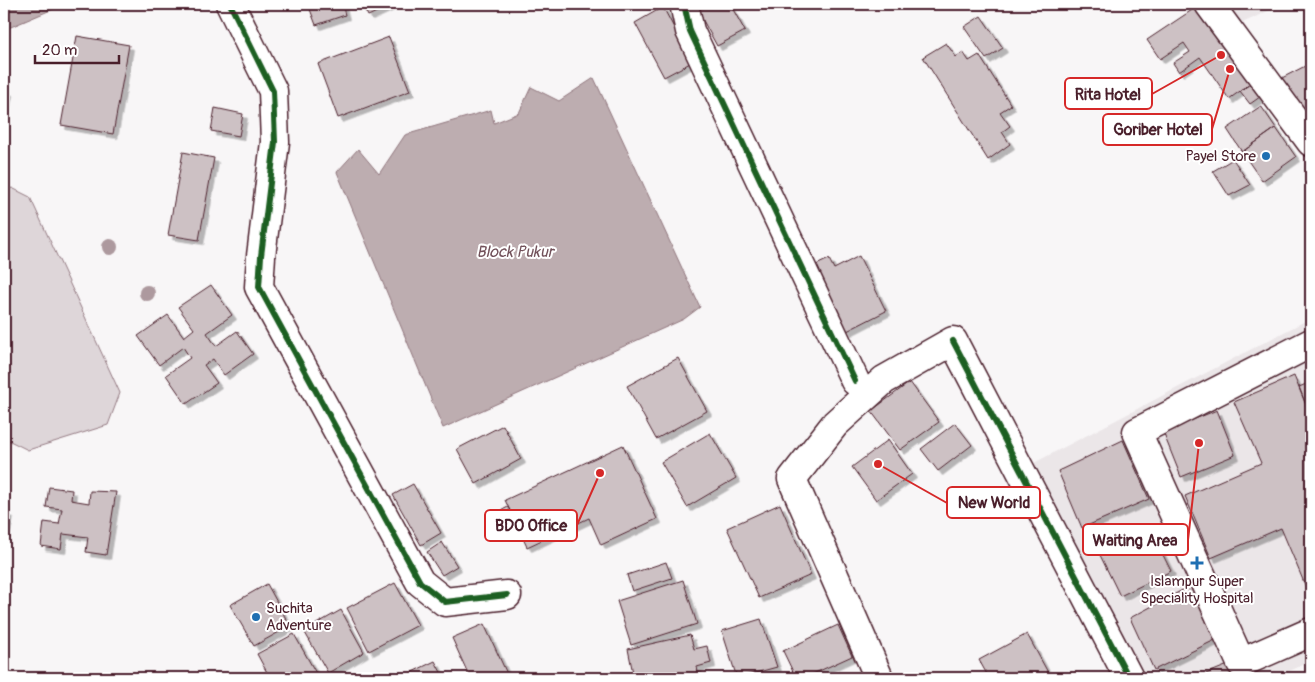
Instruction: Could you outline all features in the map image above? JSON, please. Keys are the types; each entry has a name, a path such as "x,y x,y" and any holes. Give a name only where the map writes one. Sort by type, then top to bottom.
{"street":[{"path":"230,4 272,91 275,142 261,256 260,288 420,582 445,602 507,595"},
{"path":"684,4 690,31 856,381"},
{"path":"1209,4 1311,142"},
{"path":"880,678 792,479 836,424 884,380 953,341 1129,678"},
{"path":"1311,343 1137,432 1241,664 1311,632"}],"shaded area":[{"path":"1224,4 1283,4 1236,26"},
{"path":"12,188 30,197 120,393 108,425 28,450 4,438 4,191"},
{"name":"Islampur Super Speciality Hospital","path":"1311,318 1311,661 1275,678 1144,678 1032,464"}],"water":[{"path":"4,4 65,4 6,29"},
{"name":"Block Pukur","path":"594,78 700,307 684,319 443,428 337,172 358,149 379,174 405,135 491,110 494,123 519,113 531,87 559,101"}],"building":[{"path":"308,4 342,4 345,15 316,25"},
{"path":"362,4 394,4 368,16"},
{"path":"694,4 730,4 745,31 717,46"},
{"path":"1198,6 1250,84 1229,99 1200,57 1179,72 1173,63 1190,52 1184,43 1160,59 1147,40"},
{"path":"663,7 692,62 664,77 635,23"},
{"path":"981,16 1003,48 986,59 964,27"},
{"path":"77,36 129,45 113,134 61,125"},
{"path":"389,37 410,91 338,118 318,64"},
{"path":"946,43 956,57 963,52 969,61 979,55 1011,105 1000,112 1010,126 1002,132 1010,144 988,160 923,57"},
{"path":"1311,63 1311,123 1278,80"},
{"path":"1255,81 1264,94 1250,104 1240,91"},
{"path":"4,90 8,91 4,111"},
{"path":"1261,106 1276,128 1242,152 1227,129"},
{"path":"215,108 243,114 239,136 211,131"},
{"path":"1276,128 1296,157 1262,181 1242,152"},
{"path":"183,152 214,158 199,240 168,235"},
{"path":"1233,159 1250,185 1229,196 1213,171"},
{"path":"859,256 886,311 847,331 814,266 829,259 834,269"},
{"path":"211,285 232,315 207,333 216,346 237,331 253,354 224,375 213,359 204,365 217,383 186,404 166,375 190,358 183,347 159,365 138,336 168,315 184,337 194,329 178,307"},
{"path":"678,358 707,411 656,439 627,386"},
{"path":"1294,376 1311,417 1311,599 1281,528 1211,558 1185,496 1261,463 1234,402"},
{"path":"910,382 939,422 900,450 871,411"},
{"path":"1311,382 1311,417 1299,387"},
{"path":"1217,410 1235,455 1181,477 1163,432"},
{"path":"955,423 972,445 938,471 921,449"},
{"path":"503,425 521,459 476,484 457,449"},
{"path":"710,433 736,478 687,507 661,462"},
{"path":"888,440 912,474 876,500 852,467"},
{"path":"1123,440 1149,499 1082,528 1058,471"},
{"path":"623,445 657,519 601,545 589,518 527,547 505,500"},
{"path":"413,484 441,533 421,545 393,495"},
{"path":"49,487 72,490 71,500 89,503 90,491 116,492 106,555 86,552 88,537 63,534 61,549 41,546 44,522 59,524 62,509 46,507"},
{"path":"780,504 811,575 759,598 727,528"},
{"path":"508,507 517,524 501,532 493,515"},
{"path":"4,512 9,513 4,537"},
{"path":"1124,541 1130,553 1156,541 1171,571 1120,596 1099,553"},
{"path":"442,542 457,566 442,575 427,552"},
{"path":"666,562 672,578 632,591 627,575"},
{"path":"683,580 697,624 631,645 617,601"},
{"path":"395,583 418,625 369,651 347,608"},
{"path":"267,584 290,626 254,646 230,605"},
{"path":"1190,586 1215,640 1154,670 1130,618"},
{"path":"341,610 364,652 328,673 304,631"},
{"path":"761,619 777,667 737,678 722,631"},
{"path":"484,624 509,678 470,678 452,638"},
{"path":"838,625 852,656 804,678 796,678 783,651"},
{"path":"294,634 317,675 311,678 270,678 257,654"},
{"path":"1027,634 1051,678 989,678 979,660"},
{"path":"690,635 694,649 707,646 711,663 697,667 699,678 634,678 628,649"},
{"path":"435,661 444,678 400,678"},
{"path":"1228,665 1234,678 1196,678"}],"cycle path":[{"path":"230,4 273,91 275,142 259,287 420,582 445,602 507,595"},
{"path":"684,4 690,31 855,381"},
{"path":"953,341 1129,678"}],"place":[{"name":"Rita Hotel","path":"1221,55"},
{"name":"Goriber Hotel","path":"1230,69"},
{"name":"Payel Store","path":"1266,156"},
{"name":"Waiting Area","path":"1199,443"},
{"name":"New World","path":"878,464"},
{"name":"BDO Office","path":"600,473"},
{"name":"Islampur Super Speciality Hospital","path":"1197,563"},
{"name":"Suchita Adventure","path":"256,617"}]}
